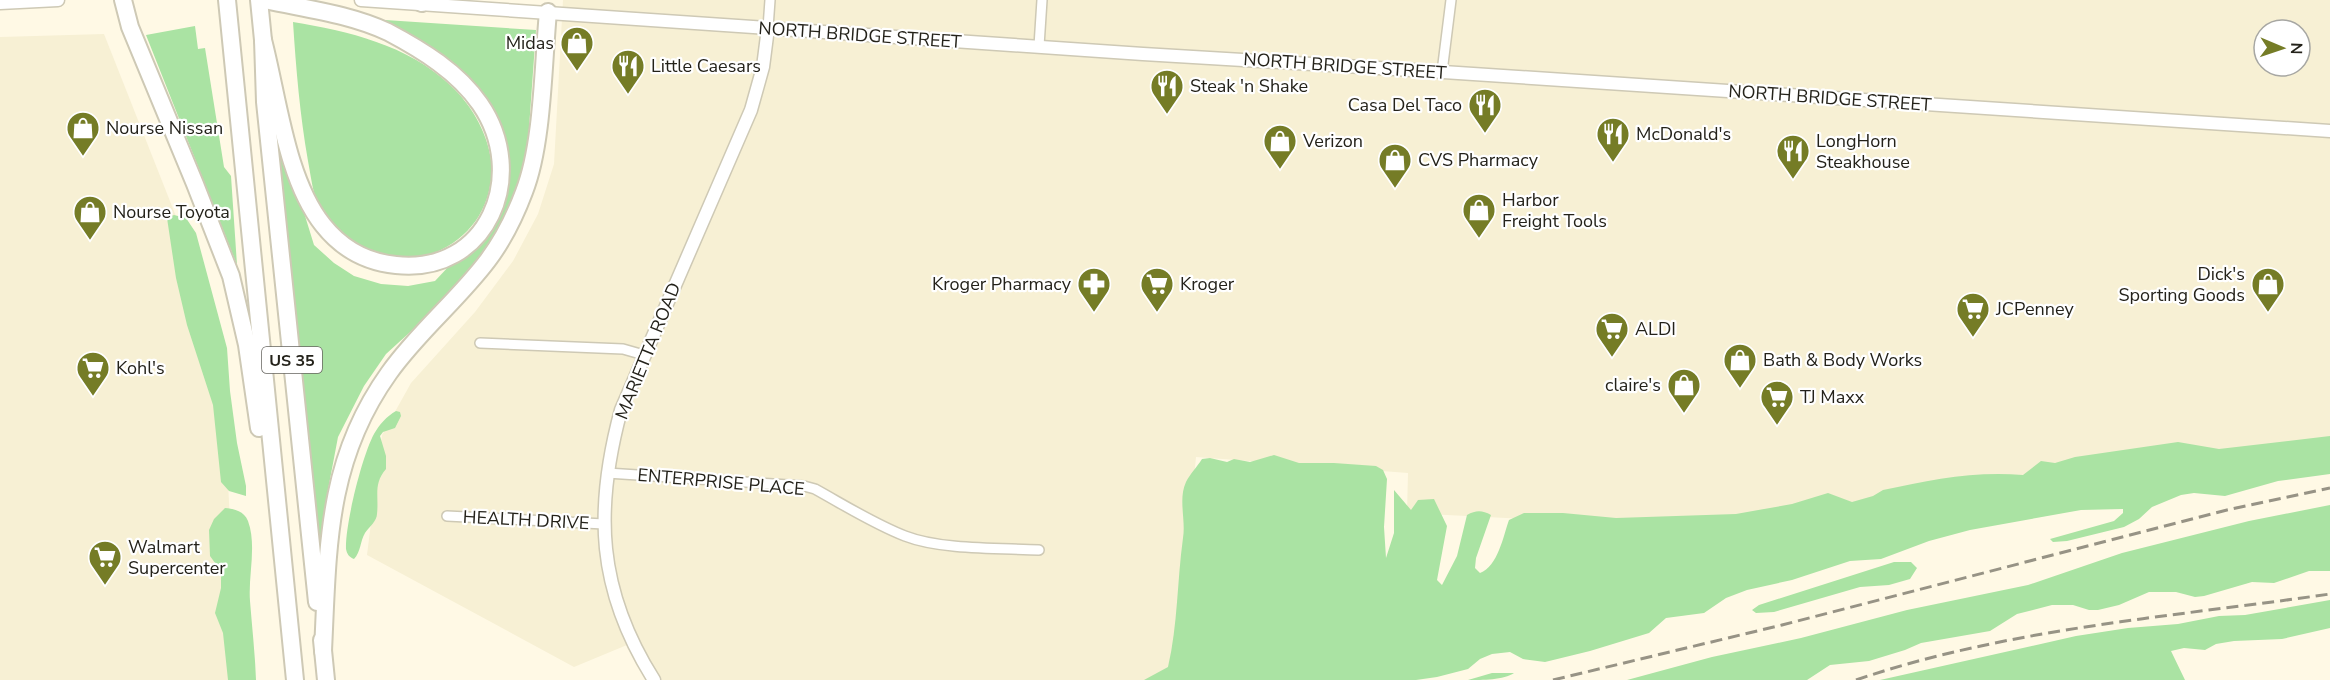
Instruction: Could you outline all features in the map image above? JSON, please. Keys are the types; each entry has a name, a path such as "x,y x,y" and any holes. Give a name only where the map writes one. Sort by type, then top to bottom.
{"highway":[{"path":"123,0 130,27 231,276 247,345 257,420 277,505"},
{"name":"US 35","path":"227,0 295,680"},
{"name":"US 35","path":"259,0 265,102 326,680"},
{"path":"263,40 287,144 301,189 322,224 338,242 368,260 404,266 426,265 449,258 482,231 498,195 502,173 500,148 491,123 466,86 423,52 387,32 357,20 265,0"},
{"path":"323,651 328,544 333,506 353,437 389,372 423,330 482,267 507,231 525,190 534,154 548,6"}],"main road":[{"path":"0,3 57,0"},
{"name":"NORTH BRIDGE STREET","path":"361,0 548,6 768,28 2330,131"},
{"name":"MARIETTA ROAD","path":"654,680 628,633 607,562 604,524 607,473 621,410 751,110 763,67 768,28"}],"street":[{"path":"768,28 770,0"},
{"path":"1039,46 1042,0"},
{"path":"1442,72 1450,0"},
{"path":"480,343 624,349 645,355"},
{"name":"ENTERPRISE PLACE","path":"607,473 804,486 815,489 892,530 918,540 937,544 1039,550"},
{"name":"HEALTH DRIVE","path":"447,516 604,524"}],"shaded area":[{"path":"563,0 2330,0 2330,454 1642,525 1407,513 1408,473 1196,457 1175,680 647,680 627,645 574,667 367,555 382,435 411,383 475,312 513,261 538,214 554,164"},
{"path":"104,34 196,267 228,482 238,680 0,680 0,37"}],"green space":[{"path":"370,19 536,30 528,142 522,174 512,207 495,241 453,293 386,354 364,386 338,437 327,495 322,545 319,546 278,138 281,138 314,245 334,263 354,276 381,284 408,286 435,281 450,265 466,255 494,222 491,110"},
{"path":"293,22 356,35 396,50 433,71 466,102 484,134 491,156 492,172 485,205 463,235 448,246 431,254 393,259 374,255 358,248 330,225 320,210 311,180 297,75"},
{"path":"195,26 198,49 205,48 224,167 231,176 237,265 146,35"},
{"path":"174,215 186,218 196,233 227,348 230,391 246,496 229,491 221,482 213,405 187,325 176,278 167,218"},
{"path":"396,411 400,412 401,416 395,428 383,432 380,436 386,456 386,469 378,485 377,517 365,533 354,559 347,552 346,538 360,474 369,444 378,427"},
{"path":"2330,436 2330,474 2278,481 2225,496 2194,493 2181,495 2152,507 2139,519 2124,527 2067,541 2053,542 2050,539 2114,521 2123,513 2123,509 2081,510 1970,530 1929,541 1881,559 1850,561 1792,580 1747,590 1726,598 1704,613 1666,618 1649,633 1545,662 1523,659 1510,652 1492,654 1480,659 1468,669 1416,680 1144,680 1168,667 1174,635 1184,531 1183,495 1189,476 1202,459 1210,458 1227,462 1234,459 1250,462 1274,455 1299,463 1376,466 1383,470 1387,479 1384,527 1386,558 1394,533 1394,490 1411,510 1418,500 1434,499 1447,526 1437,580 1442,585 1457,556 1467,515 1476,511 1491,515 1476,558 1475,568 1480,573 1496,558 1509,520 1524,513 1563,513 1616,518 1736,514 1792,504 1828,493 1852,502 1873,496 1883,490 1935,480 1969,475 2023,475 2041,461 2055,463 2075,457 2178,442 2219,449"},
{"path":"2330,505 2330,571 2309,571 2274,583 2252,582 2204,596 2195,597 2176,592 2149,592 2119,605 2098,610 2073,605 2052,605 2017,614 1990,631 1921,643 1869,661 1830,665 1807,680 1627,680 1907,610 2028,585 2122,553 2249,521"},
{"path":"225,508 242,513 251,531 250,601 256,680 228,680 223,633 215,613 221,588 221,575 210,556 209,530 214,519"},
{"path":"1894,562 1911,562 1917,568 1910,579 1889,585 1860,587 1774,612 1756,613 1752,610 1759,605"},
{"path":"2330,600 2330,628 2282,639 2234,641 2216,644 2205,650 2184,648 2171,651 2185,680 1880,680 2076,636 2128,628 2178,624 2219,616 2245,615"},
{"path":"1492,673 1514,673 1486,680 1468,680"}],"railway":[{"path":"1553,680 1782,625 2227,510 2330,488"},
{"path":"1856,680 1914,662 2031,636 2330,594"}],"place":[{"name":"Midas","path":"577,72"},
{"name":"Little Caesars","path":"628,95"},
{"name":"Steak 'n Shake","path":"1167,115"},
{"name":"Casa Del Taco","path":"1485,134"},
{"name":"Nourse Nissan","path":"83,157"},
{"name":"McDonald's","path":"1613,163"},
{"name":"Verizon","path":"1280,170"},
{"name":"LongHorn Steakhouse","path":"1793,180"},
{"name":"CVS Pharmacy","path":"1395,189"},
{"name":"Harbor Freight Tools","path":"1479,239"},
{"name":"Nourse Toyota","path":"90,241"},
{"name":"Kroger Pharmacy","path":"1094,313"},
{"name":"Kroger","path":"1157,313"},
{"name":"Dick's Sporting Goods","path":"2268,313"},
{"name":"JCPenney","path":"1973,338"},
{"name":"ALDI","path":"1612,358"},
{"name":"Bath & Body Works","path":"1740,389"},
{"name":"Kohl's","path":"93,397"},
{"name":"claire's","path":"1684,414"},
{"name":"TJ Maxx","path":"1777,426"},
{"name":"Walmart Supercenter","path":"105,586"}]}
